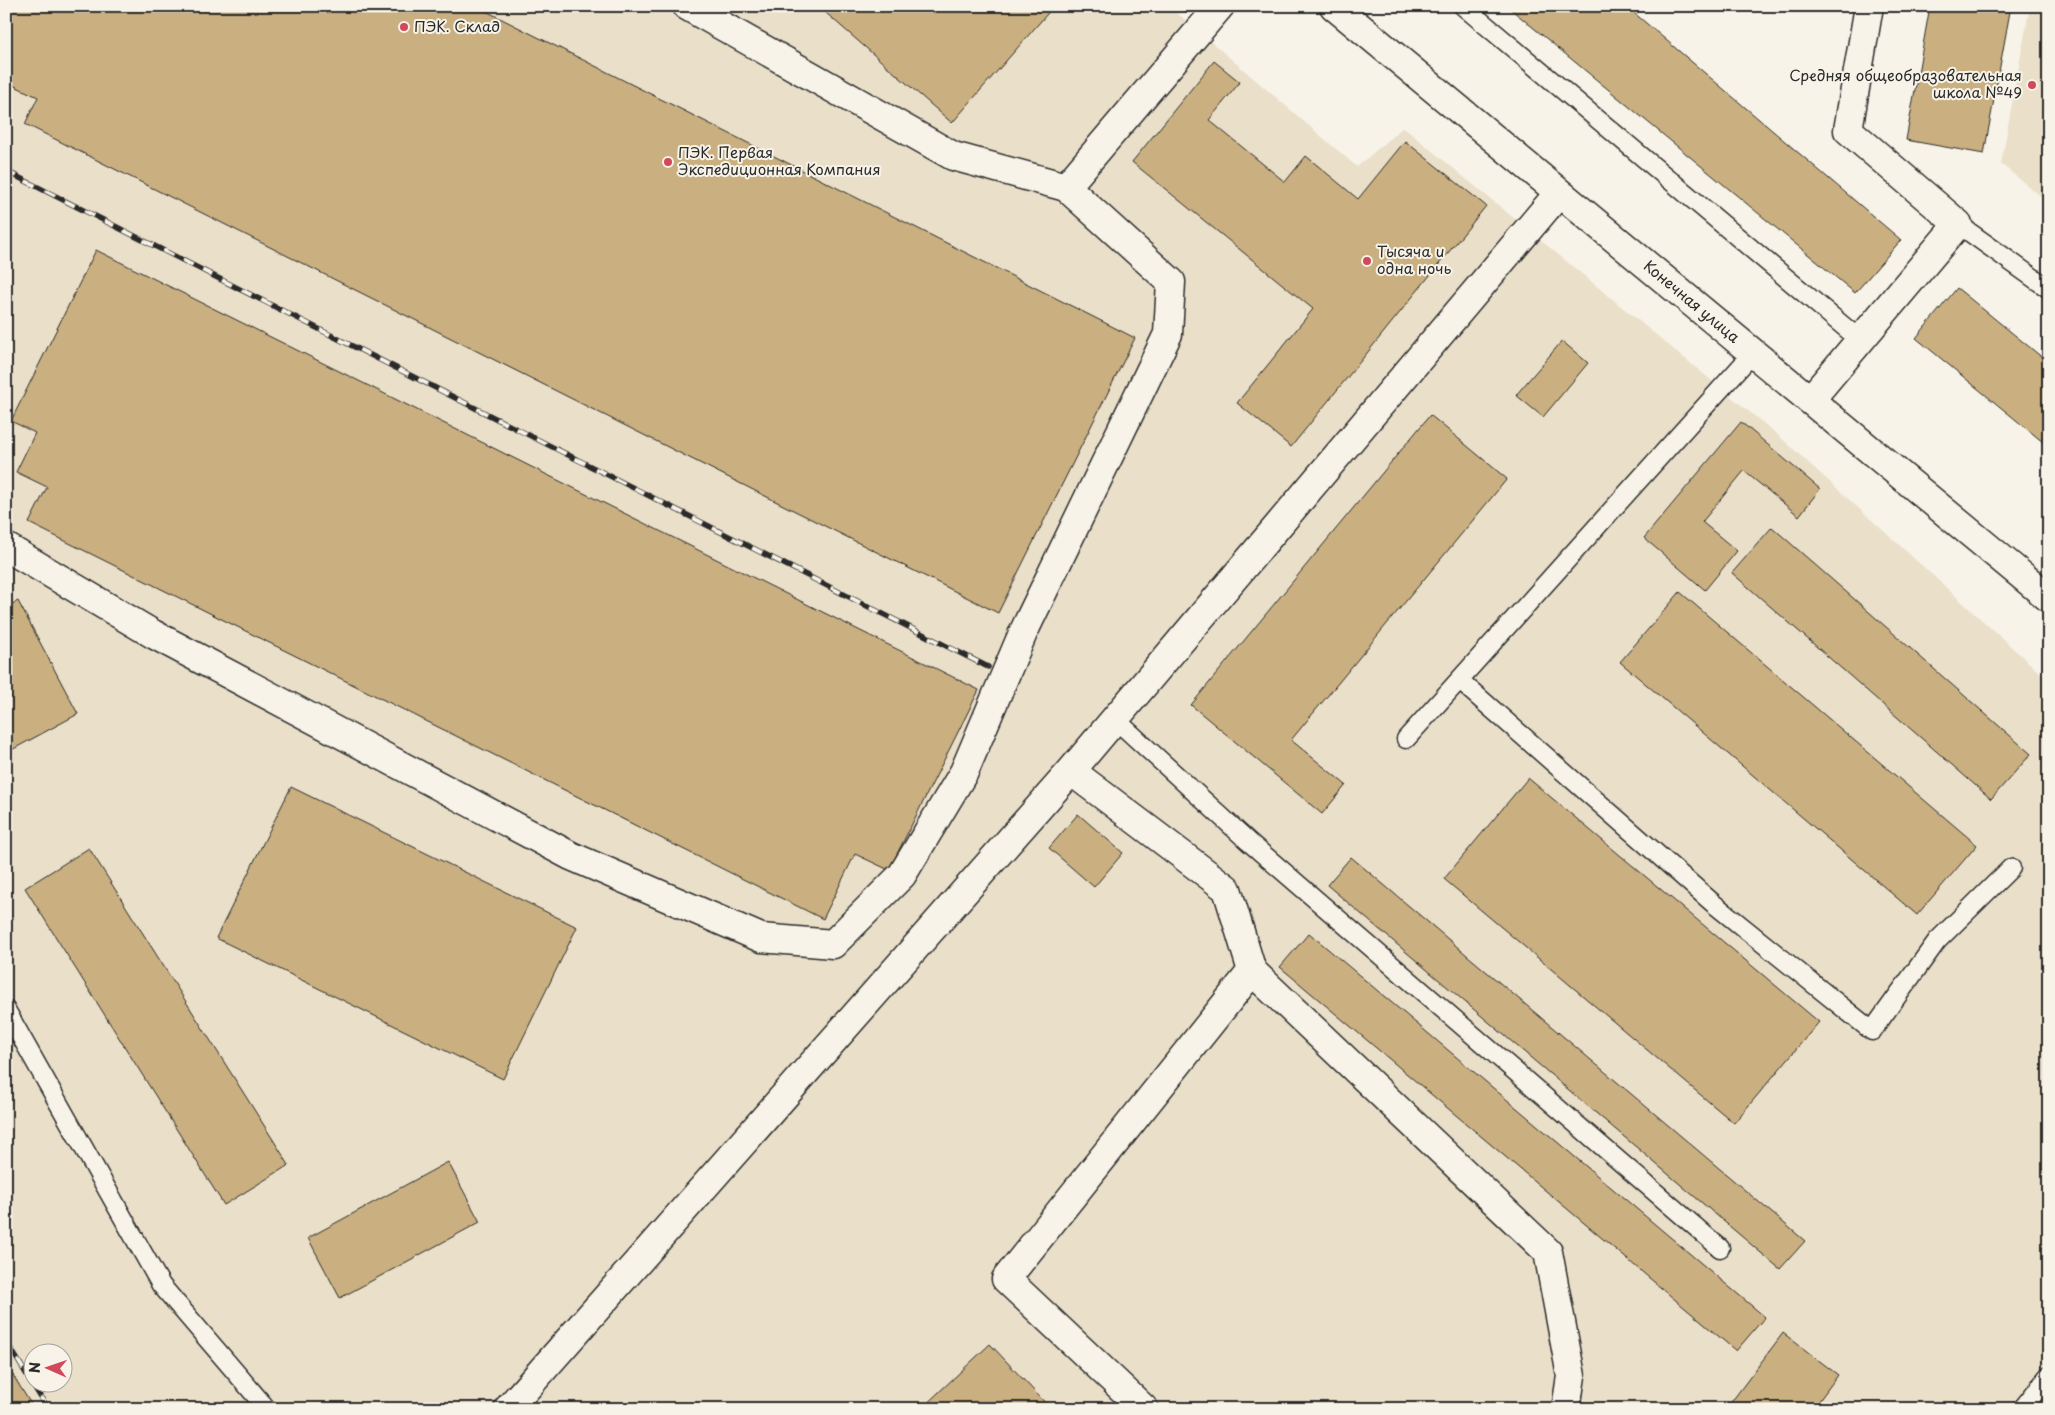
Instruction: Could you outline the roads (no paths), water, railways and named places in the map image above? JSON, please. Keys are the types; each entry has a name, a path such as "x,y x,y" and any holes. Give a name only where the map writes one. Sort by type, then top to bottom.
{"street":[{"path":"6,547 153,634 571,856 761,938 833,944 902,874 964,772 1023,633 1168,334 1171,282 1066,187 953,156 687,6"},
{"path":"1066,187 1220,6"},
{"name":"Конечная улица","path":"1334,6 2049,598"},
{"path":"1810,400 1958,224 1848,130 1869,6"},
{"path":"508,1409 1071,771 1559,193"},
{"path":"1071,771 1227,889 1252,971 1548,1252 1571,1376 1566,1409"},
{"path":"1144,1409 1006,1279 1252,971"}],"lane":[{"path":"1463,6 1860,340"},
{"path":"1958,224 2049,289"},
{"path":"1406,739 1753,353"},
{"path":"1459,680 1714,904 1872,1031 1937,940 2011,868"},
{"path":"1115,719 1249,842 1720,1248"},
{"path":"6,1010 161,1285 267,1409"},
{"path":"2022,1409 2049,1375"}],"railway":[{"path":"6,171 988,667"},
{"path":"6,1341 48,1409"}],"place":[{"name":"ПЭК. Склад","path":"404,27"},
{"name":"Средняя общеобразовательная школа №49","path":"2032,85"},
{"name":"ПЭК. Первая Экспедиционная Компания","path":"668,162"},
{"name":"Тысяча и одна ночь","path":"1367,261"}]}
